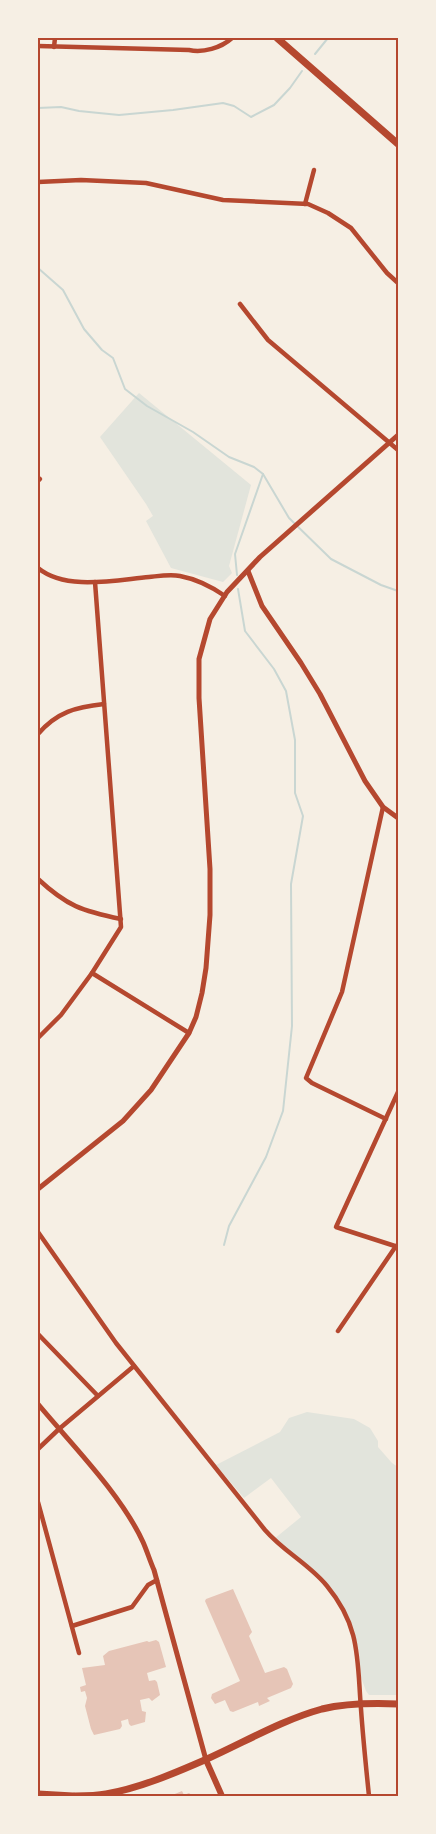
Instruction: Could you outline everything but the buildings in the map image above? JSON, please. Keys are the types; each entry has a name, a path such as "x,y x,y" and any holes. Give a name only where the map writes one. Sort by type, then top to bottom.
{"main road":[{"path":"277,38 398,144"},
{"path":"38,1794 74,1796 105,1794 131,1788 206,1760 305,1715 324,1709 360,1704 398,1704"},
{"path":"206,1760 222,1796"}],"street":[{"path":"54,47 55,38"},
{"path":"38,46 189,50 200,52 216,47 232,38"},
{"path":"304,204 314,170"},
{"path":"38,182 81,180 146,183 223,200 304,204 328,213 351,228 398,284"},
{"path":"240,304 268,340 398,450"},
{"path":"38,1190 123,1121 151,1090 189,1032 196,1017 202,993 210,915 210,869 199,698 199,659 210,619 225,596 260,557 398,435"},
{"path":"38,568 44,573 59,578 84,583 164,575 180,576 204,584 225,596"},
{"path":"248,572 262,606 306,670 320,694 364,781 383,807 398,818"},
{"path":"38,1038 61,1016 92,973 121,927 95,582"},
{"path":"38,734 45,725 61,714 87,706 104,704"},
{"path":"383,807 342,992 306,1078 312,1083 386,1119"},
{"path":"38,879 56,896 72,906 89,913 121,919"},
{"path":"92,973 189,1032"},
{"path":"338,1331 397,1246 336,1227 398,1092"},
{"path":"38,1232 134,1366 265,1530 274,1541 311,1568 337,1598 349,1622 357,1650 369,1796"},
{"path":"38,1334 98,1396"},
{"path":"38,1449 134,1366"},
{"path":"38,1404 109,1488 126,1511 143,1541 157,1580 206,1760"},
{"path":"38,1502 79,1653"},
{"path":"72,1626 132,1607 148,1585 157,1580"}],"shaded area":[{"path":"139,393 251,485 229,566 232,573 223,582 171,568 146,521 153,516 100,437"},
{"path":"307,1412 354,1419 370,1428 378,1441 378,1447 398,1467 398,1695 369,1695 361,1677 359,1651 350,1621 320,1575 274,1539 301,1517 271,1478 244,1498 216,1465 280,1432 289,1418"}],"waterway":[{"path":"315,54 328,38"},
{"path":"38,108 61,107 79,111 119,115 223,103 234,106 251,117 274,105 290,88 302,71"},
{"path":"38,268 63,290 84,329 102,350 113,358 125,389 147,406 193,432 229,457 254,467 263,474 289,518 331,559 381,585 398,591"},
{"path":"237,575 235,554 263,474"},
{"path":"224,1245 229,1226 266,1157 283,1111 292,1026 291,884 303,816 295,793 295,740 286,691 274,669 245,631 238,589"}]}
